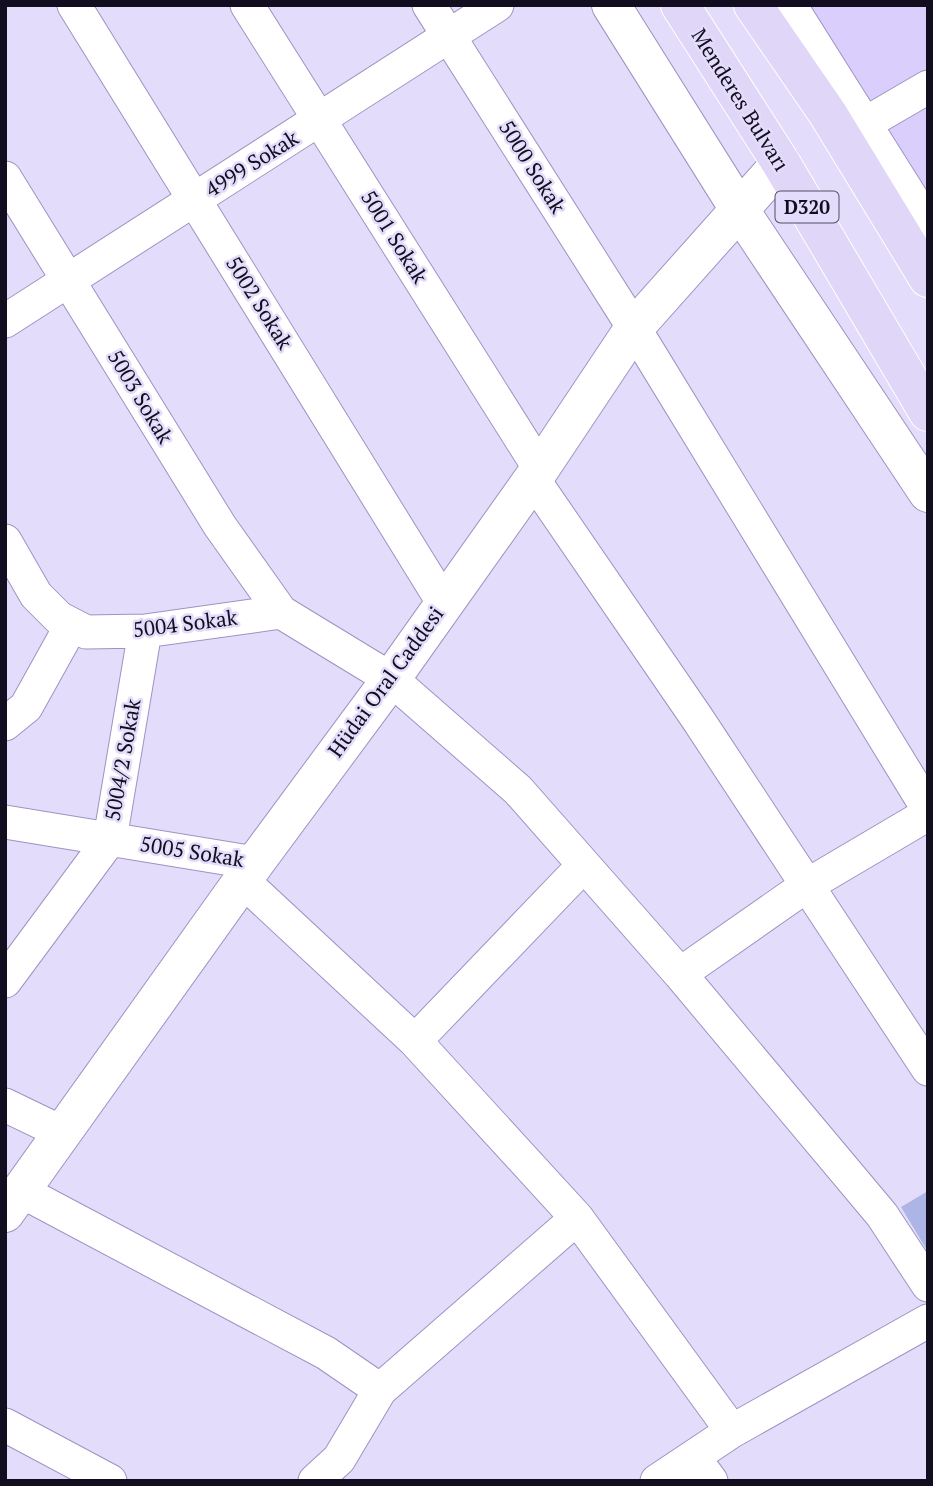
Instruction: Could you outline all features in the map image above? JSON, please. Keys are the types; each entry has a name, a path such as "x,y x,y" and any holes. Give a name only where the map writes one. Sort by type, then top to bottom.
{"main road":[{"name":"Menderes Bulvarı","path":"680,5 781,163 928,412"},
{"name":"D320","path":"753,5 828,114 928,278"}],"street":[{"name":"5002 Sokak","path":"75,5 443,602"},
{"name":"5001 Sokak","path":"247,5 321,121 536,474 928,1069"},
{"name":"5000 Sokak","path":"429,5 634,328 928,812"},
{"name":"4999 Sokak","path":"5,321 321,121 448,34 497,5"},
{"path":"611,5 739,209 928,493"},
{"path":"787,5 928,229"},
{"path":"861,126 928,87"},
{"name":"Hüdai Oral Caddesi","path":"13,1202 248,872 391,679 536,474 634,328 781,163"},
{"name":"5003 Sokak","path":"5,178 220,526 281,611"},
{"path":"901,367 928,453"},
{"path":"5,541 36,595 71,626 26,707 5,724"},
{"path":"281,611 391,679 518,790 680,974 882,1215 928,1285"},
{"name":"5004 Sokak","path":"71,626 102,633 145,631 281,611"},
{"name":"5004/2 Sokak","path":"5,981 110,839 145,631"},
{"path":"680,974 806,886 928,812"},
{"name":"5005 Sokak","path":"5,822 110,839 248,872"},
{"path":"415,1041 583,866"},
{"path":"248,872 415,1041 577,1218 732,1431"},
{"path":"5,1105 63,1133"},
{"path":"13,1202 326,1353 380,1390"},
{"path":"314,1481 339,1459 380,1390 577,1218"},
{"path":"657,1481 702,1470 732,1431 928,1321"},
{"path":"5,1425 110,1481"}],"shaded area":[{"path":"786,5 928,5 928,239"}],"building":[{"path":"928,1191 928,1252 901,1207"}]}
